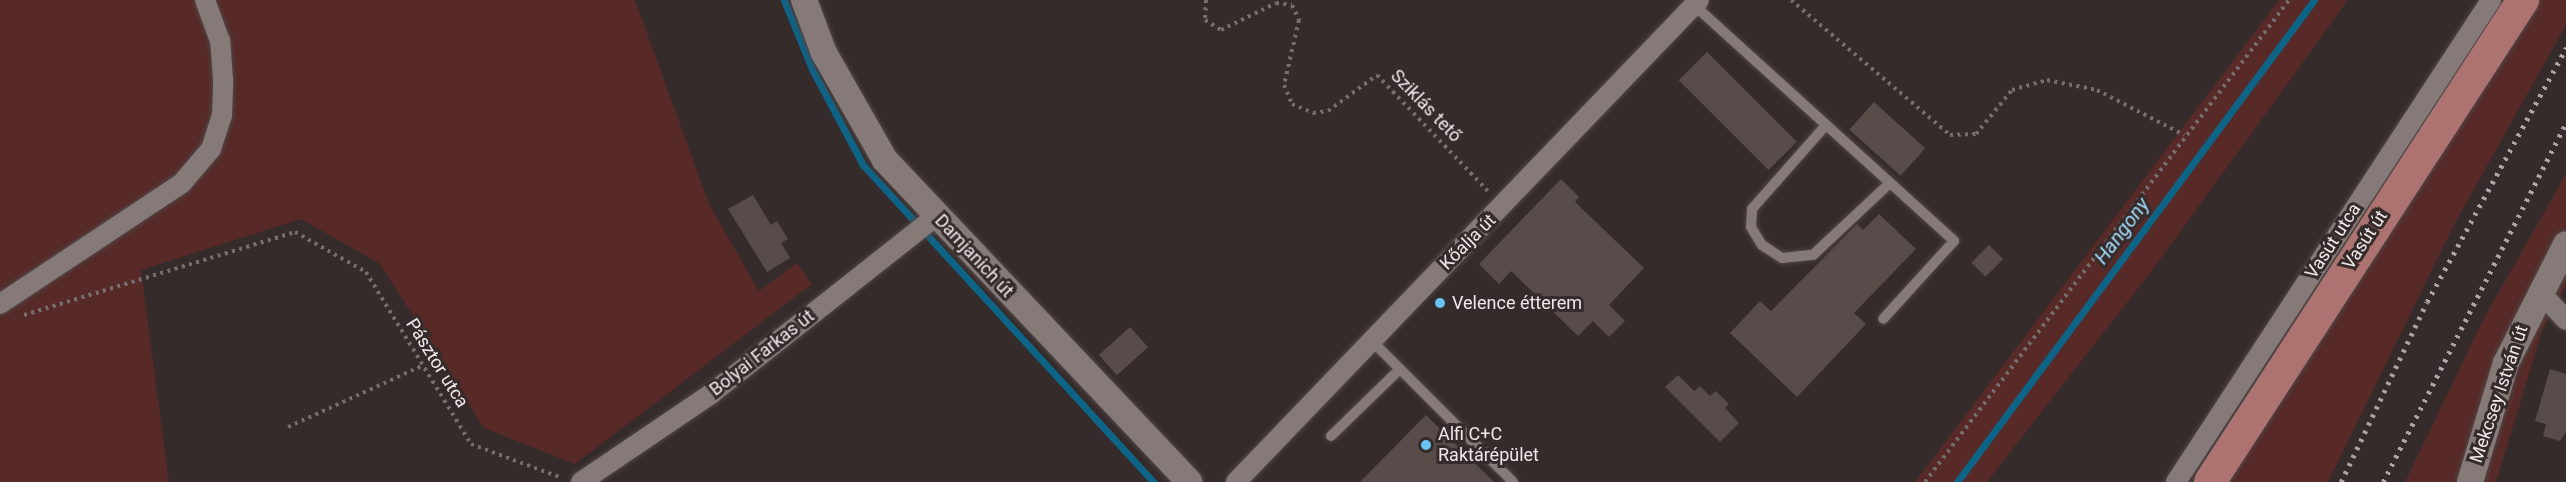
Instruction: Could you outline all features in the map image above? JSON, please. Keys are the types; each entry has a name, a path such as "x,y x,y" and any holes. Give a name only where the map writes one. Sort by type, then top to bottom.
{"main road":[{"name":"Vasút út","path":"2210,482 2523,0"}],"street":[{"path":"6,311 182,183 211,149 222,116 223,80 220,41 205,0"},
{"name":"Damjanich út","path":"804,0 824,53 871,139 931,220 1189,482"},
{"name":"Vasút utca","path":"2176,482 2491,0"},
{"name":"Kőalja út","path":"1236,482 1370,339 1503,207 1696,2"},
{"name":"Bolyai Farkas út","path":"581,482 711,394 931,220"},
{"name":"Mekcsey István út","path":"2470,482 2506,363 2566,244"},
{"path":"2540,292 2566,320"}],"lane":[{"path":"1696,2 1889,184 1954,241 1883,319"},
{"path":"1826,125 1752,209 1751,227 1762,245 1782,258 1813,255 1889,184"},
{"path":"1370,339 1513,482"},
{"path":"1331,436 1400,369"}],"path":[{"name":"Sziklás tető","path":"1206,0 1205,20 1221,30 1276,3 1292,5 1299,20 1284,85 1292,104 1313,112 1328,111 1377,75 1503,207"},
{"path":"1791,0 1950,135 1976,134 2012,90 2048,80 2097,90 2184,135"},
{"path":"1925,482 2184,135 2289,0"},
{"name":"Pásztor utca","path":"6,311 295,232 366,272 471,444 573,482"},
{"path":"288,427 422,366"}],"shaded area":[{"path":"0,0 635,0 709,204 759,291 797,263 812,284 575,464 484,428 380,264 301,219 141,270 169,482 0,482"},
{"path":"2279,0 2348,0 2154,268 1987,482 1915,482"},
{"path":"2512,0 2566,0 2566,25 2454,225 2328,482 2196,482"},
{"path":"2566,174 2566,286 2542,331 2496,482 2405,482 2485,316"}],"building":[{"path":"1707,52 1797,142 1769,170 1679,80"},
{"path":"1874,102 1925,148 1901,176 1849,129"},
{"path":"1561,179 1579,197 1575,202 1644,268 1609,305 1625,321 1609,337 1593,321 1578,336 1511,271 1499,284 1479,264"},
{"path":"753,195 771,225 777,221 788,239 781,243 790,258 767,272 728,209"},
{"path":"1879,214 1916,249 1854,313 1866,324 1797,397 1730,333 1760,301 1771,311 1857,224 1863,230"},
{"path":"1989,245 2003,259 1985,277 1971,263"},
{"path":"1130,327 1148,347 1117,375 1099,355"},
{"path":"2550,369 2566,374 2566,432 2560,441 2543,436 2546,424 2535,421"},
{"path":"1678,375 1694,391 1700,386 1710,396 1716,391 1729,404 1725,408 1739,423 1720,442 1665,387"},
{"name":"Alfi C+C Raktárépület","path":"1426,415 1494,482 1360,482"}],"waterway":[{"path":"784,0 812,69 863,165 1153,482"},
{"name":"Hangony","path":"1957,482 2314,0"}],"railway":[{"path":"2341,482 2427,302 2566,48"},
{"path":"2383,482 2566,123"}],"place":[{"name":"Velence étterem","path":"1440,303"},
{"name":"Alfi C+C Raktárépület","path":"1426,445"}]}
